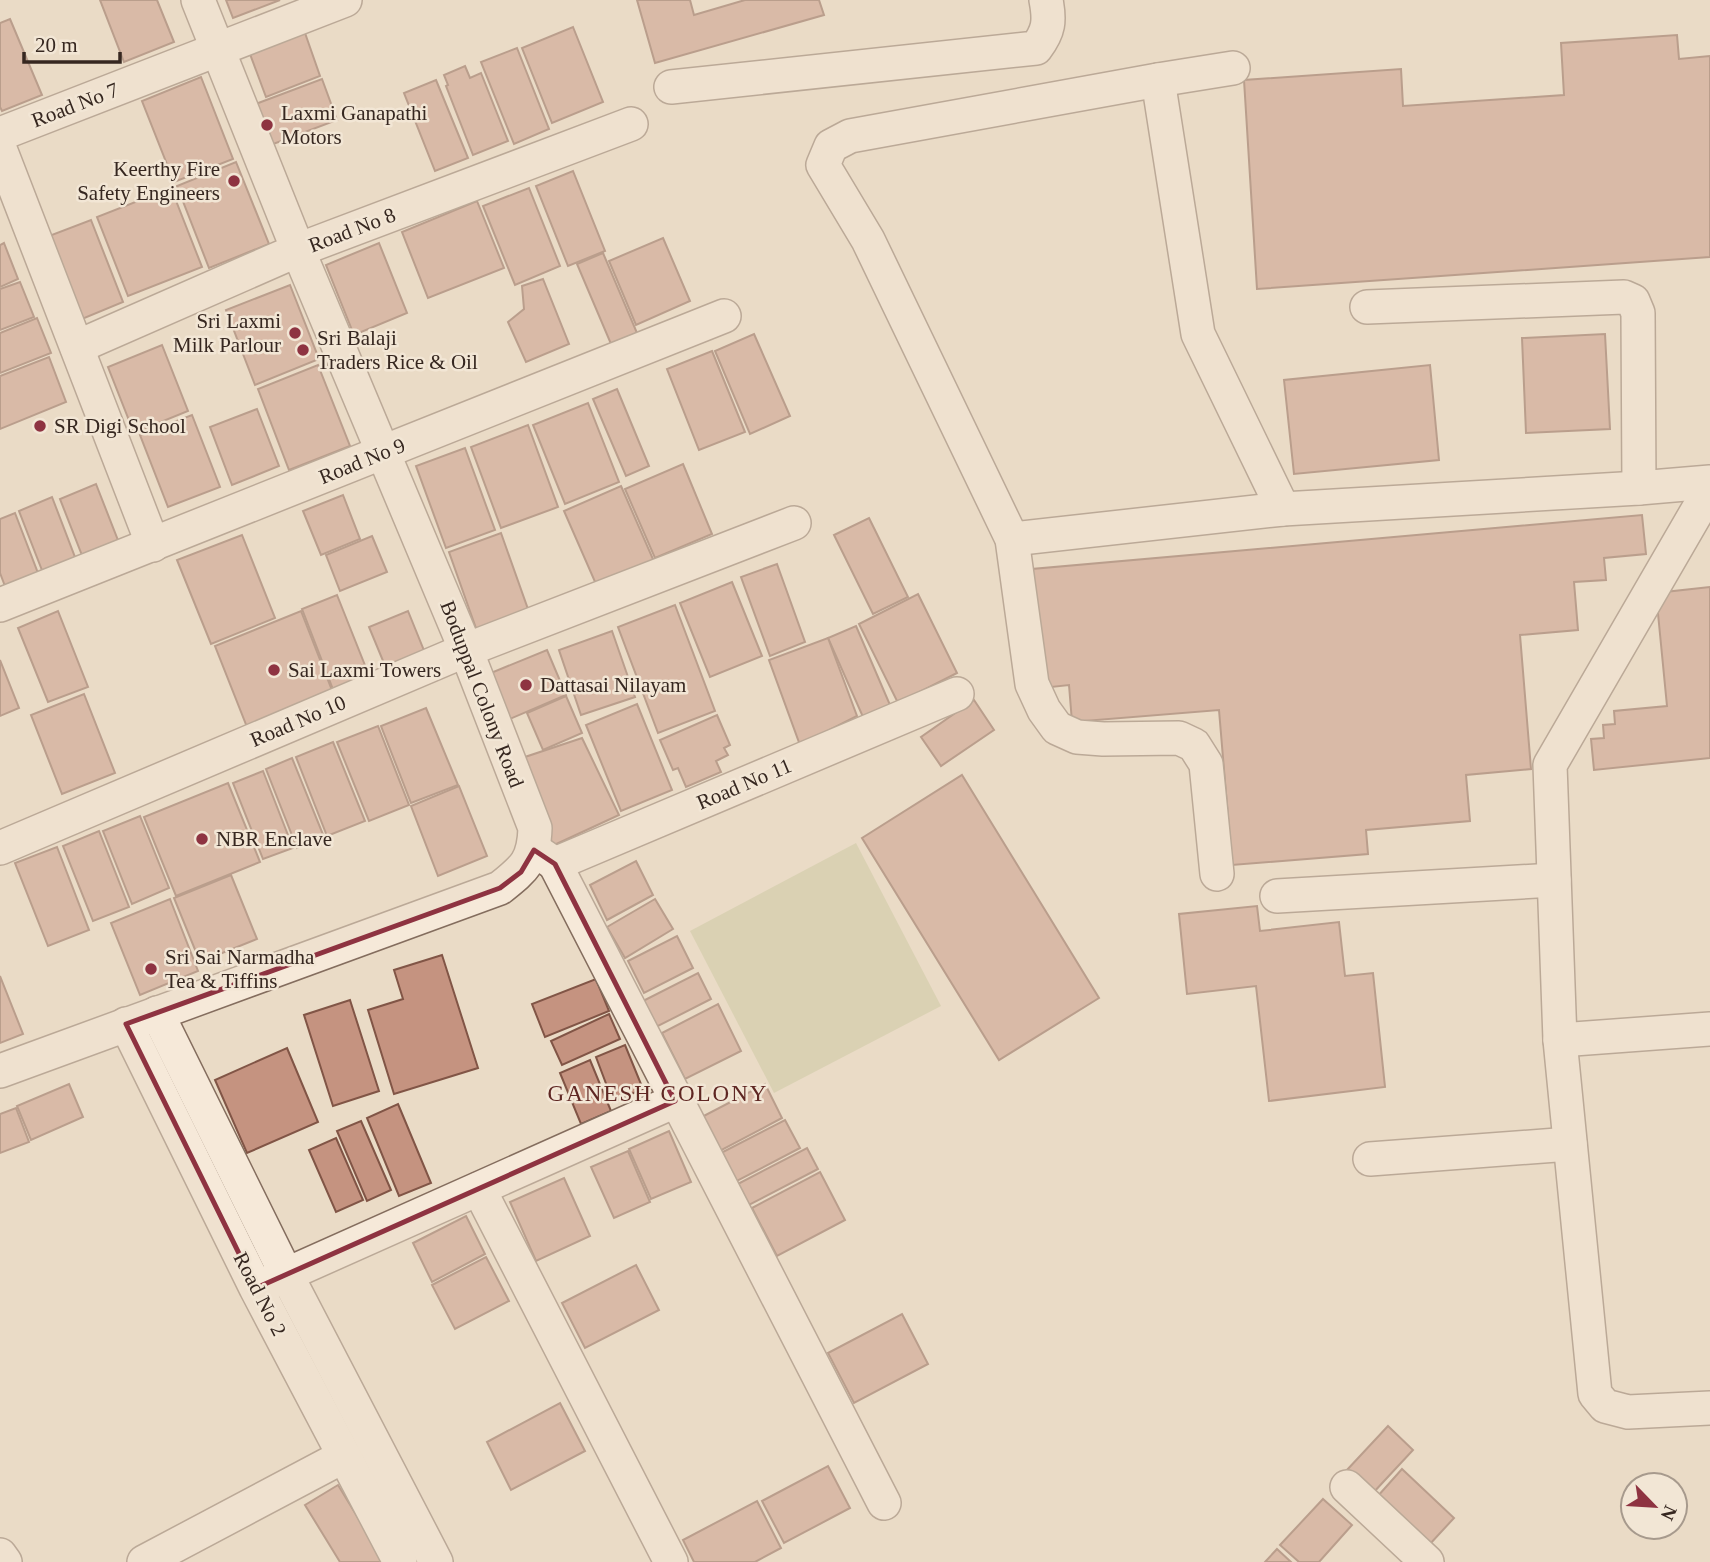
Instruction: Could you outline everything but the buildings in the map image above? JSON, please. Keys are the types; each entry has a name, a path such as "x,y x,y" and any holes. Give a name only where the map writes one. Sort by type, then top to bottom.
{"street":[{"name":"Boduppal Colony Road","path":"198,0 298,250 466,650 545,857"},
{"name":"Road No 7","path":"0,134 345,0"},
{"path":"671,87 1036,48 1046,36 1050,21 1046,0"},
{"path":"1217,874 1206,764 1194,745 1179,738 1077,737 1057,728 1044,710 1032,684 1012,539 868,240 823,166 831,146 850,136 1233,68"},
{"path":"1158,80 1198,334 1283,509"},
{"name":"Road No 8","path":"77,347 298,250 631,124"},
{"path":"0,149 153,545"},
{"path":"1367,307 1624,297 1633,301 1639,313 1639,488"},
{"name":"Road No 9","path":"0,605 724,316"},
{"path":"1012,539 1283,509 1710,482"},
{"path":"1710,489 1550,765 1560,1040 1595,1394 1605,1406 1628,1412 1710,1408"},
{"name":"Road No 10","path":"0,848 466,650 794,523"},
{"name":"Road No 11","path":"545,857 957,694"},
{"path":"0,1071 500,888 545,857 676,1101 884,1503"},
{"path":"1277,896 1554,880"},
{"path":"157,1013 286,1274 436,1562"},
{"name":"Road No 2","path":"126,1024 256,1288 400,1562"},
{"path":"1560,1040 1710,1028"},
{"path":"256,1288 676,1101"},
{"path":"1370,1159 1570,1144"},
{"path":"479,1189 671,1562"},
{"path":"144,1562 344,1456"},
{"path":"1346,1487 1427,1562"},
{"path":"0,1555 5,1562"}],"highlighted area":[{"path":"534,850 555,864 675,1101 256,1288 126,1024 500,888 521,872"}],"shaded area":[{"path":"856,843 941,1006 774,1093 690,931"}],"place":[{"name":"Laxmi Ganapathi Motors","path":"267,125"},
{"name":"Keerthy Fire Safety Engineers","path":"234,181"},
{"name":"Sri Laxmi Milk Parlour","path":"295,333"},
{"name":"Sri Balaji Traders Rice & Oil","path":"303,350"},
{"name":"SR Digi School","path":"40,426"},
{"name":"Sai Laxmi Towers","path":"274,670"},
{"name":"Dattasai Nilayam","path":"526,685"},
{"name":"NBR Enclave","path":"202,839"},
{"name":"Sri Sai Narmadha Tea & Tiffins","path":"151,969"}],"district":[{"name":"GANESH COLONY","path":"658,1093"}]}
